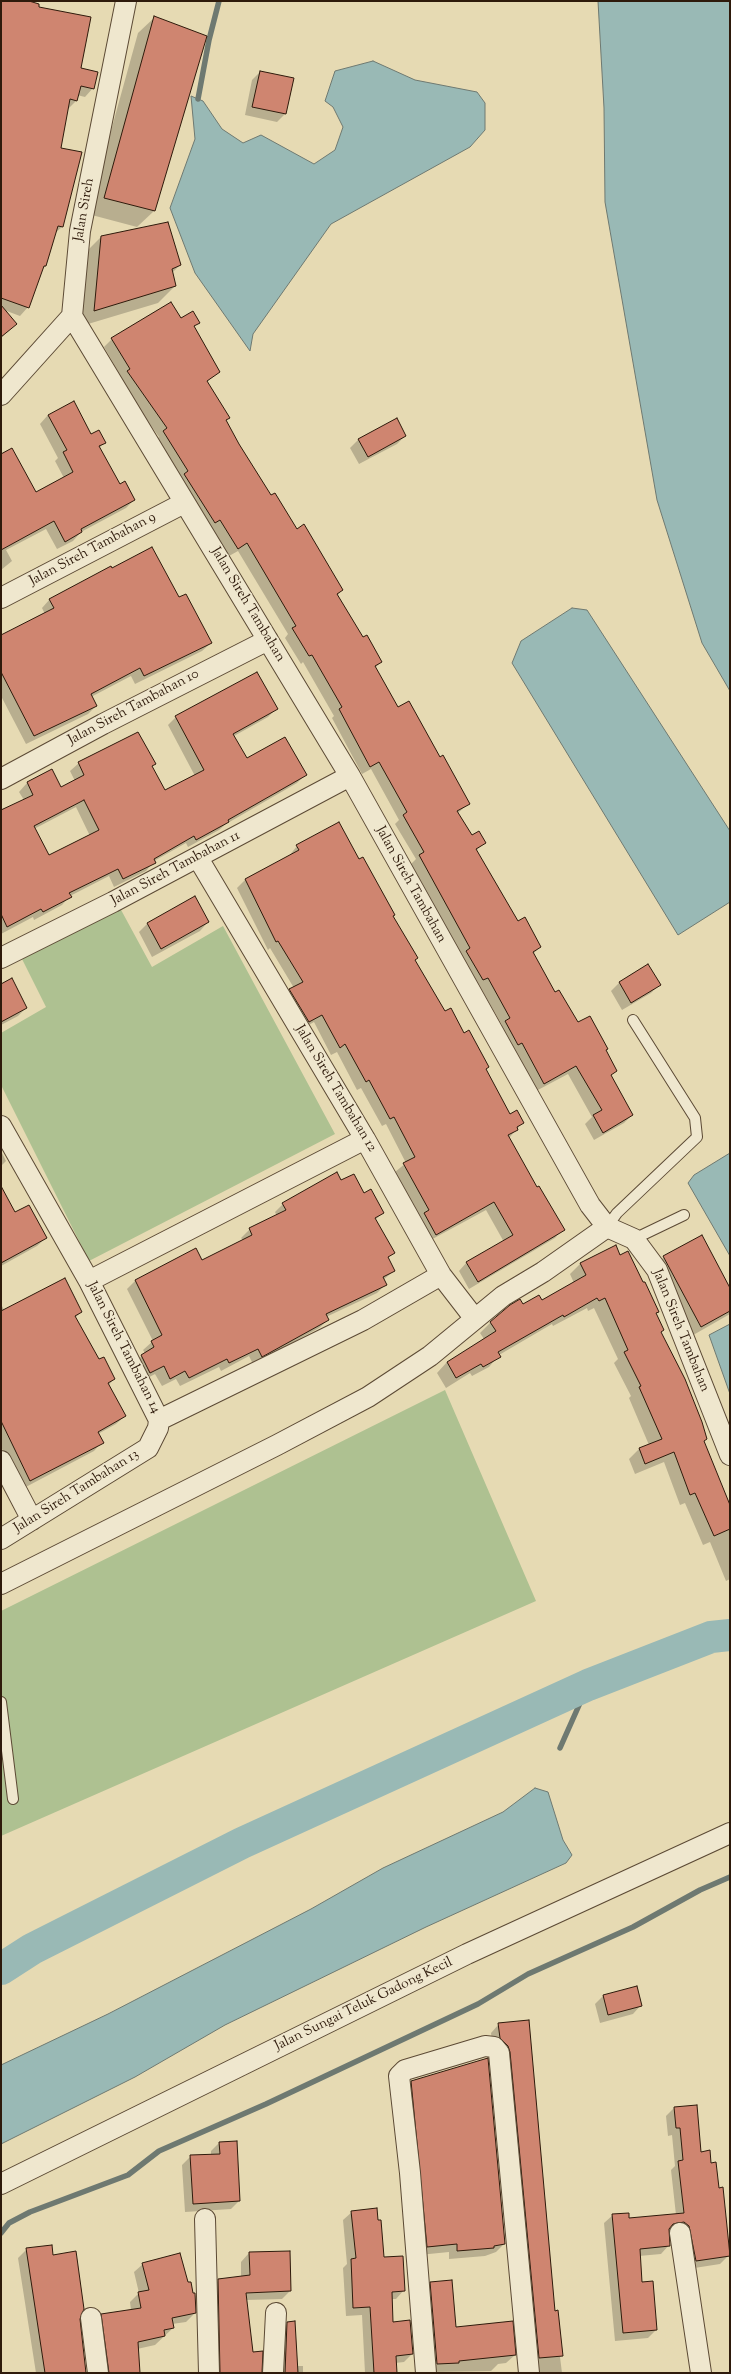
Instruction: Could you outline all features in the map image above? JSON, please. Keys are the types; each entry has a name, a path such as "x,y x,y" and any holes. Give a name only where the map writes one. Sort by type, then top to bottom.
{"street":[{"name":"Jalan Sireh","path":"72,316 80,231 126,1"},
{"path":"1,395 72,316"},
{"name":"Jalan Sireh Tambahan","path":"72,316 350,776 524,1090 590,1205 607,1227 634,1239 657,1270 730,1455"},
{"name":"Jalan Sireh Tambahan 9","path":"1,598 184,503"},
{"name":"Jalan Sireh Tambahan 10","path":"1,779 103,724 268,640"},
{"name":"Jalan Sireh Tambahan 11","path":"1,958 198,858 350,776"},
{"name":"Jalan Sireh Tambahan 12","path":"198,858 365,1139 440,1275 475,1319"},
{"name":"Jalan Sireh Tambahan 14","path":"1,1126 90,1281 159,1420 363,1320 440,1275"},
{"path":"90,1281 365,1139"},
{"path":"1,1584 277,1446 368,1397 430,1356 503,1296 543,1272 607,1227"},
{"name":"Jalan Sireh Tambahan 13","path":"1,1539 148,1448 158,1428 159,1420"},
{"path":"1,1461 32,1520"},
{"name":"Jalan Sungai Teluk Gadong Kecil","path":"1,2184 467,1954 730,1833"},
{"path":"426,2373 410,2181 399,2076 405,2070 485,2046 494,2047 499,2053 529,2373"},
{"path":"205,2219 209,2373"},
{"path":"680,2233 701,2373"},
{"path":"273,2373 276,2312"},
{"path":"91,2318 98,2373"}],"lane":[{"path":"607,1227 617,1213 697,1137 695,1118 633,1020"},
{"path":"634,1239 684,1214"},
{"path":"1,1702 13,1798"}],"green space":[{"path":"120,908 152,967 223,926 335,1134 89,1261 1,1085 1,1033 46,1007 22,959"},
{"path":"445,1390 536,1601 1,1836 1,1611"}],"water":[{"path":"598,1 730,1 730,691 702,643 657,500 605,202 604,108"},
{"path":"373,61 415,80 477,92 485,103 485,130 470,147 331,224 253,334 250,351 195,273 170,208 195,139 191,96 203,101 222,129 243,143 261,135 314,164 335,150 343,127 333,107 325,101 335,71"},
{"path":"572,608 587,610 730,831 730,902 678,935 512,663 521,641"},
{"path":"730,1153 730,1256 688,1183 694,1175"},
{"path":"730,1324 730,1394 709,1335"},
{"path":"535,1788 548,1792 563,1840 572,1855 566,1863 426,1927 225,2025 135,2077 1,2144 1,2065 108,2014 311,1909 383,1868 503,1812"}],"building":[{"path":"1,1 29,1 39,4 39,7 91,17 81,68 98,72 94,89 81,86 77,101 70,99 61,148 82,152 63,227 58,226 46,266 44,266 29,308 1,298"},
{"path":"154,16 207,36 155,211 104,198"},
{"path":"260,71 294,78 286,114 252,107"},
{"path":"168,222 181,265 172,269 176,286 94,311 101,236"},
{"path":"171,302 181,318 193,311 200,323 194,326 220,372 207,381 230,418 226,420 239,444 271,495 275,493 297,529 304,524 343,590 337,594 363,637 367,635 382,662 375,666 398,707 409,701 440,757 443,755 470,804 457,811 472,835 479,831 486,843 476,849 518,921 525,917 541,947 533,952 555,992 559,990 578,1022 590,1016 608,1049 606,1050 617,1071 611,1075 633,1115 603,1133 593,1115 602,1110 576,1066 544,1084 522,1043 518,1045 505,1021 510,1018 488,978 483,980 466,951 470,948 419,855 424,852 403,815 407,812 379,762 370,767 339,709 342,707 312,655 309,656 292,628 296,626 247,543 238,549 220,520 215,523 184,474 188,471 163,431 167,428 127,371 130,369 111,338"},
{"path":"1,305 17,324 1,337"},
{"path":"74,401 91,434 99,430 106,443 99,446 120,484 125,481 135,500 81,529 82,532 65,542 54,521 1,550 1,454 12,448 36,492 73,472 63,452 67,450 48,415"},
{"path":"397,418 406,436 368,457 358,439"},
{"path":"152,547 179,597 186,594 212,643 144,676 140,668 91,694 97,706 34,736 1,672 1,635 54,608 49,599 111,566 112,568"},
{"path":"257,672 278,709 233,734 247,758 285,737 307,775 228,820 229,822 196,840 194,836 154,859 156,863 123,879 118,869 69,893 72,897 43,912 41,909 7,927 1,914 1,810 33,795 27,782 52,769 61,787 84,775 78,762 138,732 156,764 152,766 165,790 204,770 175,716","holes":["84,800 99,830 49,855 34,826"]},
{"path":"339,822 359,859 363,857 395,915 393,916 418,958 415,960 445,1011 451,1008 464,1033 469,1030 489,1067 486,1069 510,1114 517,1110 524,1123 517,1127 518,1130 508,1135 537,1187 539,1186 565,1230 478,1282 466,1262 513,1235 494,1202 436,1235 424,1213 429,1210 403,1163 415,1157 394,1117 390,1119 369,1080 366,1082 345,1044 340,1048 322,1015 309,1022 289,989 303,982 278,941 276,942 245,879 299,850 296,845"},
{"path":"195,896 209,922 161,949 147,923"},
{"path":"648,964 661,985 631,1003 619,982"},
{"path":"12,978 27,1008 1,1022 1,984"},
{"path":"337,1172 341,1180 354,1174 364,1193 371,1189 384,1213 375,1218 395,1253 388,1257 395,1271 383,1277 387,1285 326,1314 329,1320 262,1357 258,1349 229,1363 227,1359 189,1378 185,1371 170,1379 164,1366 150,1373 141,1355 154,1347 151,1341 162,1335 135,1280 196,1248 202,1260 252,1235 249,1228 286,1210 282,1203"},
{"path":"1,1186 15,1212 29,1205 47,1238 1,1263"},
{"path":"702,1235 730,1288 730,1311 701,1327 663,1256"},
{"path":"616,1245 620,1255 628,1251 659,1312 656,1313 664,1330 661,1332 685,1379 702,1422 707,1439 704,1441 730,1505 730,1529 714,1536 695,1493 690,1495 674,1452 645,1464 639,1448 662,1439 639,1387 641,1386 624,1352 628,1350 605,1298 599,1301 597,1298 564,1317 563,1315 498,1352 501,1357 483,1367 481,1364 456,1378 447,1362 496,1331 490,1322 510,1305 520,1299 523,1304 539,1295 542,1300 586,1275 580,1263"},
{"path":"65,1278 82,1312 75,1316 99,1359 104,1357 115,1379 108,1383 126,1416 98,1432 104,1443 30,1481 1,1421 1,1311"},
{"path":"637,1986 642,2006 608,2015 603,1995"},
{"path":"529,2020 555,2311 558,2310 563,2356 539,2358 510,2052 508,2046 500,2038 498,2023"},
{"path":"488,2058 505,2244 494,2246 494,2248 457,2251 457,2244 427,2247 411,2081"},
{"path":"697,2105 701,2152 710,2150 711,2163 716,2162 719,2188 723,2187 730,2256 696,2261 689,2226 684,2222 673,2224 669,2229 670,2246 640,2249 642,2282 653,2281 657,2330 623,2333 612,2214 629,2213 629,2218 684,2213 678,2161 683,2160 680,2128 676,2128 674,2107"},
{"path":"237,2141 240,2201 193,2204 190,2155 220,2154 219,2142"},
{"path":"377,2208 378,2220 381,2220 384,2257 403,2256 405,2291 392,2292 393,2322 410,2320 413,2354 396,2356 397,2373 374,2373 370,2307 353,2308 351,2259 356,2258 351,2211"},
{"path":"52,2245 53,2255 76,2251 84,2309 80,2319 86,2373 45,2373 26,2248"},
{"path":"290,2251 291,2291 246,2293 253,2352 263,2351 262,2373 220,2373 218,2279 250,2275 249,2252"},
{"path":"180,2253 188,2282 191,2282 193,2293 195,2293 196,2313 172,2318 174,2328 164,2330 165,2336 138,2342 140,2373 109,2373 101,2314 141,2308 138,2292 149,2290 142,2263"},
{"path":"452,2280 456,2327 513,2321 516,2355 459,2361 459,2363 437,2364 430,2282"},
{"path":"295,2321 298,2373 285,2373 287,2322"}],"waterway":[{"path":"198,99 209,40 219,1"},
{"path":"1,1969 32,1949 242,1843 588,1685 711,1637 730,1635"},
{"path":"560,1748 588,1685"},
{"path":"1,2233 9,2223 30,2212 128,2175 159,2151 266,2104 478,2004 528,1974 633,1927 700,1890 730,1877"}]}
